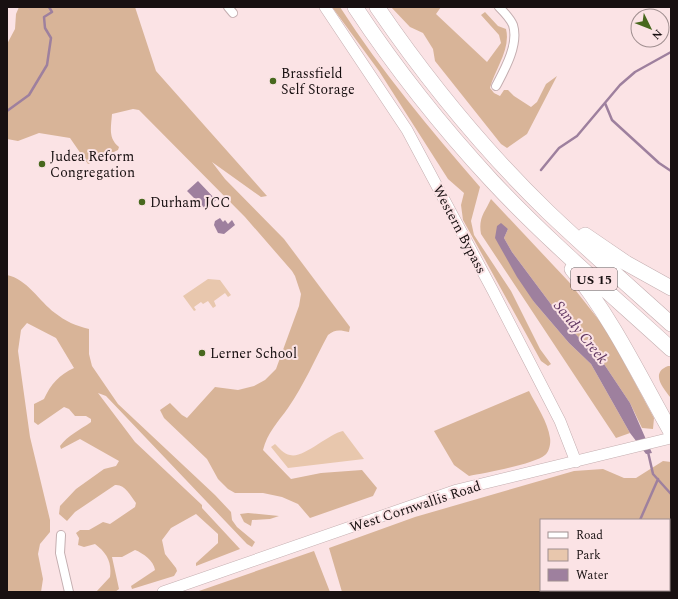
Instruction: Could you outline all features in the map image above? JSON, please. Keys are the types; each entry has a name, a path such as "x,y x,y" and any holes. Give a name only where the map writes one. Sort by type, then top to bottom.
{"highway":[{"name":"US 15","path":"355,7 386,52 435,116 493,182 671,349"},
{"name":"US 15","path":"377,7 420,68 448,104 513,176 548,211 671,324"},
{"path":"519,208 587,287 619,339 671,432"},
{"path":"548,211 567,220 594,242 626,263 671,288"}],"street":[{"name":"Western Bypass","path":"324,7 385,96 410,136 493,291 560,421 576,462"},
{"path":"496,86 511,50 514,32 510,19 499,7"},
{"name":"West Cornwallis Road","path":"163,592 450,492 576,462 620,449 671,438"},
{"path":"61,535 60,554 68,592"}],"green space":[{"path":"208,279 220,280 231,295 228,297 225,293 214,301 216,306 213,308 208,301 203,304 201,302 194,307 196,310 194,311 183,296"},
{"path":"343,431 364,459 288,468 271,447 275,444 282,451 290,455 295,455 309,450"}],"shaded area":[{"path":"19,7 135,7 156,71 267,196 261,197 212,162 225,179 284,239 350,327 349,332 338,330 328,335 299,390 270,433 263,450 291,479 321,473 362,470 377,488 373,496 310,518 298,504 282,497 263,493 235,493 228,489 218,479 207,459 164,418 160,410 170,403 187,418 215,387 238,390 254,386 265,380 276,369 299,306 301,294 295,276 245,217 139,110 133,109 112,114 111,132 113,140 119,147 118,150 88,164 70,138 39,133 18,141 7,139 7,44 15,29 16,14"},
{"path":"332,7 340,7 389,77 480,187 471,221 474,235 511,291 540,349 551,364 548,366 541,361 463,220 461,205 464,193 448,179 379,71"},
{"path":"391,7 441,7 436,14 487,62 501,43 499,35 481,15 485,12 498,26 506,29 506,44 502,59 490,88 494,93 500,96 504,90 508,90 514,96 531,107 537,102 546,84 557,76 527,134 507,148 501,144 435,61 433,49 423,33 410,27"},
{"path":"491,199 569,282 606,329 654,418 653,429 642,428 630,403 604,364 565,323 512,252 504,238 508,229 497,226 534,302 569,343 591,364 630,433 616,438 481,234 481,219"},
{"path":"7,275 21,281 55,313 75,325 89,329 89,354 92,366 118,404 215,495 231,512 232,520 237,527 255,542 252,547 247,544 106,396 98,393 135,442 202,505 202,508 240,549 196,566 196,563 218,543 218,534 196,514 171,528 162,540 165,554 177,571 174,576 132,589 131,586 155,570 153,564 148,558 135,550 122,557 112,557 119,589 115,592 96,592 110,577 108,558 106,554 95,544 84,547 78,545 79,538 76,533 80,530 89,530 103,522 110,524 135,507 136,503 122,486 115,485 75,512 67,521 59,514 60,506 76,489 104,469 116,466 119,461 80,439 61,449 60,446 67,439 91,422 91,419 86,416 75,416 69,409 64,407 38,425 34,422 34,404 44,399 56,380 64,373 74,368 56,338 27,323 21,330 18,351 30,437 50,520 50,532 40,544 38,554 43,579 41,592 7,592"},
{"path":"671,366 671,398 662,385 659,377 663,369"},
{"path":"529,391 549,432 550,445 548,452 545,455 521,465 469,476 454,465 434,431"},
{"path":"663,461 671,462 671,580 670,519 540,519 540,591 593,591 592,592 342,592 329,548 415,517 574,471 603,469 624,478 636,478"},
{"path":"248,513 279,516 270,519 252,520 251,526 244,522 240,514"},
{"path":"314,551 330,592 196,592"}],"water":[{"path":"198,181 216,200 206,210 187,191"},
{"path":"220,218 223,222 225,220 228,224 232,220 235,225 224,234 218,233 214,225 215,221"},
{"path":"501,223 508,229 504,238 512,252 565,323 604,364 630,403 652,453 646,454 630,433 591,364 569,343 534,302 517,277 495,238 497,226"},
{"path":"670,589 671,592 616,591 670,591"}],"waterway":[{"path":"7,111 29,95 47,65 51,38 45,28 44,17 52,12 49,7"},
{"name":"Sandy Creek","path":"541,170 559,148 577,136 620,85 635,72 671,52"},
{"path":"605,103 612,120 659,163 671,171"},
{"name":"Sandy Creek","path":"648,452 653,474 671,494"},
{"path":"640,519 658,479"}],"place":[{"name":"Brassfield Self Storage","path":"273,81"},
{"name":"Judea Reform Congregation","path":"42,164"},
{"name":"Durham JCC","path":"142,202"},
{"name":"Lerner School","path":"202,353"}]}
